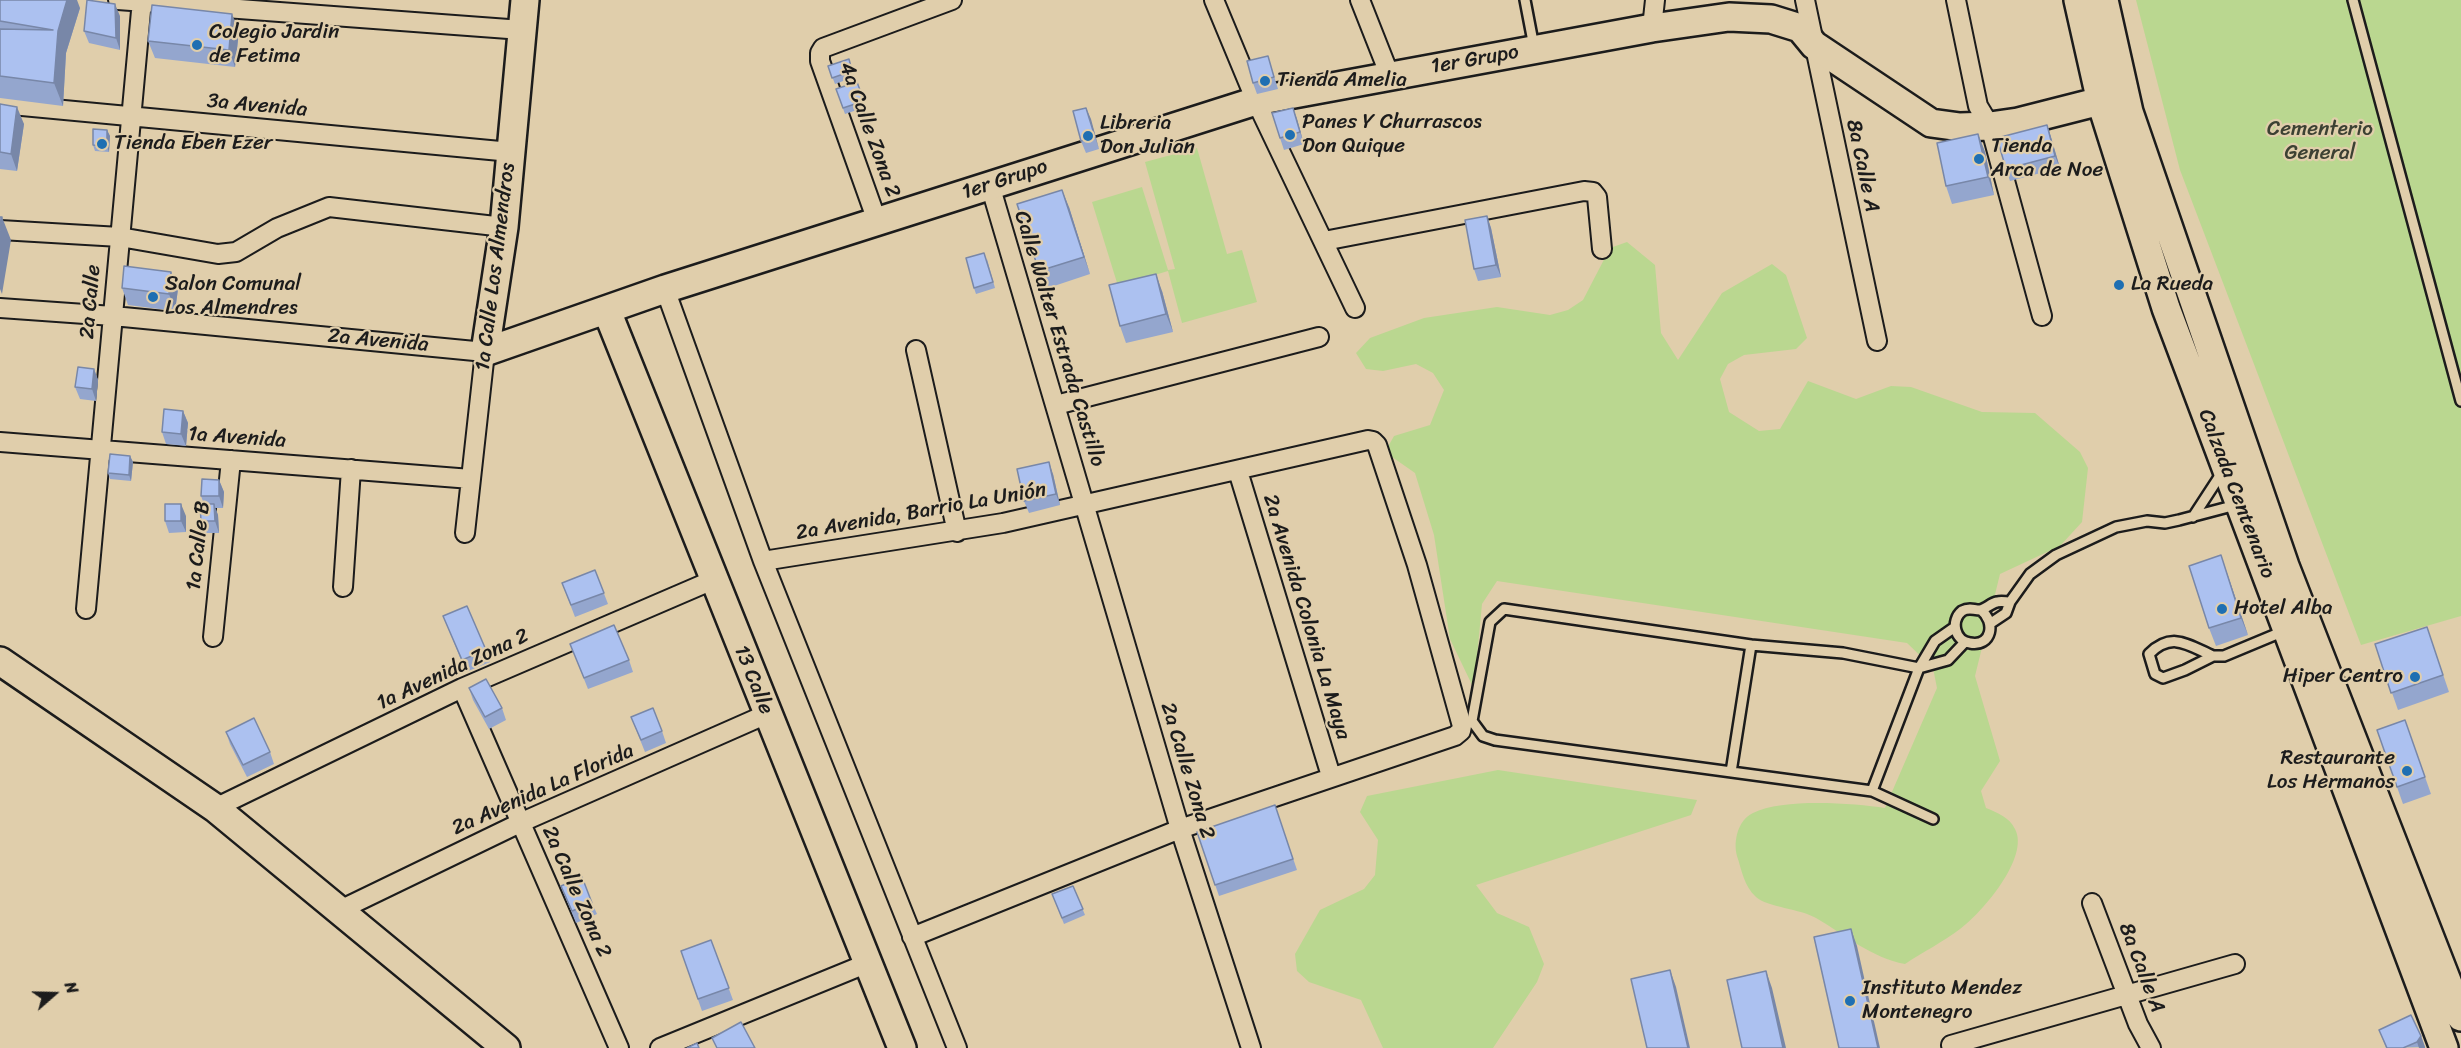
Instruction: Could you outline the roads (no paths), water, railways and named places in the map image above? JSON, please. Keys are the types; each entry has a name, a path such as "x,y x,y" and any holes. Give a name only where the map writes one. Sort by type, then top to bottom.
{"street":[{"path":"118,0 522,30"},
{"name":"1a Calle Los Almendros","path":"465,533 485,352 504,227 525,0"},
{"name":"4a Calle Zona 2","path":"877,221 820,61 820,53 823,48 952,0"},
{"path":"1214,0 1256,101 1355,308"},
{"path":"1360,0 1390,76"},
{"path":"1652,28 1655,0"},
{"name":"8a Calle A","path":"1805,0 1877,341"},
{"path":"1956,0 1978,106 1990,126 2042,316"},
{"name":"Calzada Centenario","path":"2078,0 2284,566 2461,1017"},
{"name":"Calzada Centenario","path":"2104,0 2113,98 2166,308 2444,1048"},
{"name":"2a Calle","path":"86,609 141,2"},
{"name":"1er Grupo","path":"607,311 666,289 1256,101 1652,28 1729,17 1771,19 1800,28 1814,45 1931,123 1990,126 2018,122 2113,98"},
{"name":"3a Avenida","path":"0,104 511,152"},
{"name":"Calle Walter Estrada Castillo","path":"990,185 1086,506"},
{"path":"1324,241 1584,191 1593,192 1597,197 1602,249"},
{"path":"0,230 120,237 218,254 236,252 277,228 329,207 504,227"},
{"path":"666,289 763,561 957,1048"},
{"name":"2a Avenida","path":"0,308 113,316 485,352 607,311"},
{"name":"13 Calle","path":"607,311 902,1048"},
{"path":"1056,405 1319,337"},
{"path":"916,350 957,532"},
{"name":"2a Avenida, Barrio La Unión","path":"763,561 957,532 1086,506 1368,440 1373,441 1377,445 1417,565 1462,726 1461,731 1455,735 1331,776"},
{"name":"1a Avenida","path":"0,442 471,478"},
{"name":"1a Calle B","path":"213,637 231,460"},
{"path":"343,587 351,469"},
{"name":"2a Avenida Colonia La Maya","path":"1238,471 1331,776"},
{"name":"2a Calle Zona 2","path":"1086,506 1180,829 1251,1048"},
{"name":"1a Avenida Zona 2","path":"215,808 462,688 713,580"},
{"path":"0,661 215,808 506,1048"},
{"name":"2a Calle Zona 2","path":"462,688 619,1048"},
{"name":"2a Avenida La Florida","path":"340,910 522,822 767,714"},
{"path":"912,937 1180,829 1331,776"},
{"name":"8a Calle A","path":"2092,903 2138,1024 2151,1048"},
{"path":"660,1048 868,963"},
{"path":"1951,1045 2235,964"}],"lane":[{"path":"1525,0 1534,49"},
{"path":"2353,0 2461,401"},
{"path":"2193,517 2226,466"},
{"path":"1991,623 2006,613 2010,602 2030,574 2056,555 2116,527 2147,520 2165,522 2193,517 2240,504"},
{"path":"1981,610 1997,602 2010,602"},
{"path":"1972,608 1988,615 1991,623 1990,633 1984,641 1974,644 1965,642 1958,636 1955,627 1957,618 1963,610 1972,608"},
{"path":"1933,819 1872,791 1495,740 1483,736 1472,721 1490,622 1504,609 1750,645 1843,653 1919,668 1948,660 1965,642"},
{"path":"1872,791 1919,668 1935,641 1955,627"},
{"path":"2212,656 2163,678 2155,674 2149,654 2156,648 2174,640 2186,643 2212,656 2223,656 2286,630"},
{"path":"1731,772 1750,645"}],"place":[{"name":"Colegio Jardin de Fetima","path":"197,45"},
{"name":"Tienda Amelia","path":"1265,81"},
{"name":"Panes Y Churrascos Don Quique","path":"1290,135"},
{"name":"Libreria Don Julian","path":"1088,136"},
{"name":"Tienda Eben Ezer","path":"102,144"},
{"name":"Tienda Arca de Noe","path":"1979,159"},
{"name":"La Rueda","path":"2119,285"},
{"name":"Salon Comunal Los Almendres","path":"153,297"},
{"name":"Hotel Alba","path":"2222,609"},
{"name":"Hiper Centro","path":"2415,677"},
{"name":"Restaurante Los Hermanos","path":"2407,771"},
{"name":"Instituto Mendez Montenegro","path":"1850,1001"}],"park label":[{"name":"Cementerio General","path":"2320,142"}]}
